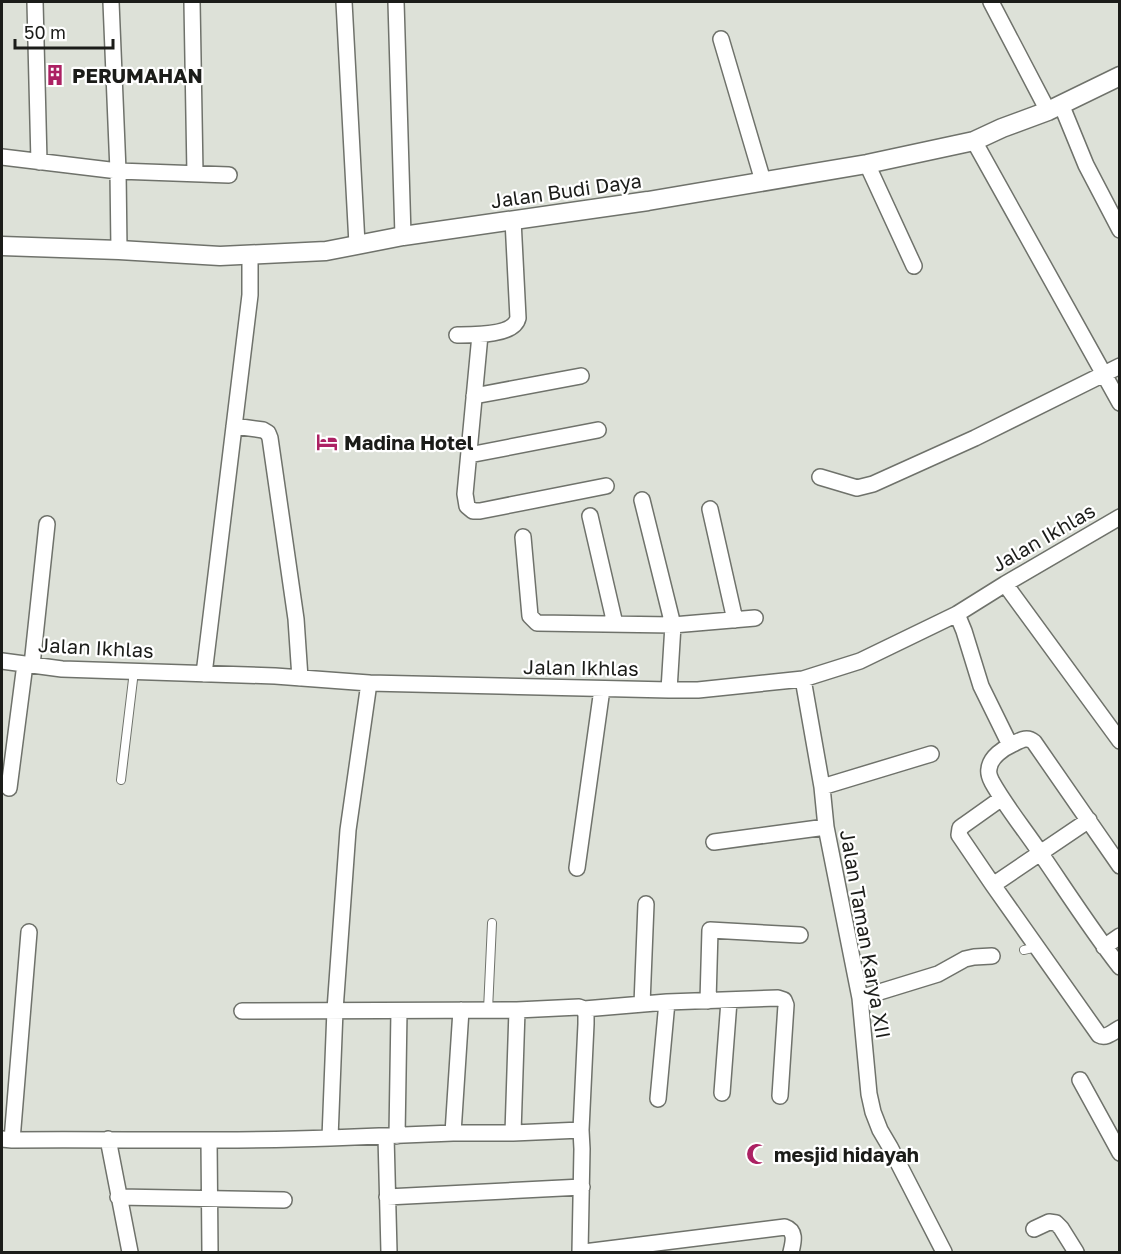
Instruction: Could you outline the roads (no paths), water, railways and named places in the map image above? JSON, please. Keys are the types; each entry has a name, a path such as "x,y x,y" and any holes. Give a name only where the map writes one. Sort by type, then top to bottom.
{"street":[{"path":"34,2 39,162"},
{"path":"111,2 119,250"},
{"path":"192,2 195,174"},
{"path":"345,2 357,244"},
{"path":"396,2 403,236"},
{"path":"991,2 1055,107 1119,230"},
{"path":"721,39 763,181"},
{"name":"Jalan Budi Daya","path":"2,246 220,256 326,250 403,236 648,201 867,164 974,141 1055,107 1119,76"},
{"path":"974,141 1119,403"},
{"path":"2,157 118,171 229,175"},
{"path":"867,164 914,266"},
{"path":"457,335 480,336 512,327 517,323 513,220"},
{"path":"204,674 250,295 250,255"},
{"path":"480,336 465,502 467,506 473,511 480,511 606,486"},
{"path":"820,477 857,488 873,484 975,438 1119,366"},
{"path":"474,396 581,376"},
{"path":"234,426 265,431 269,434 296,619 300,678"},
{"path":"469,455 598,430"},
{"path":"642,500 673,625 669,690"},
{"path":"710,510 735,620"},
{"path":"590,516 615,624"},
{"name":"Jalan Ikhlas","path":"2,661 62,669 300,678 369,683 603,689 698,690 803,679 860,661 957,614 1119,517"},
{"path":"9,788 47,524"},
{"path":"524,537 530,616 537,623 673,625 755,618"},
{"path":"1005,584 1119,741"},
{"path":"957,614 981,686 1010,745"},
{"name":"Jalan Taman Karya XII","path":"803,679 822,787 826,827 860,998 869,1094 873,1113 944,1252"},
{"path":"330,1138 335,1010 348,830 369,683"},
{"path":"577,868 603,689"},
{"path":"1119,866 1034,742 1024,738 993,758 988,770 1002,798 1119,967"},
{"path":"822,787 931,754"},
{"path":"1002,798 964,825 959,835 993,885 1030,948 1099,1035 1106,1036 1119,1028"},
{"path":"993,885 1089,820"},
{"path":"714,842 826,827"},
{"path":"642,1004 646,904"},
{"path":"708,1001 710,930 800,935"},
{"path":"29,932 7,1139 268,1141 581,1130"},
{"path":"1104,947 1119,936"},
{"path":"860,998 938,974 965,959 992,956"},
{"path":"242,1011 517,1010 579,1007 584,1009 667,1002 778,999 785,1002 780,1096"},
{"path":"722,1093 729,1001"},
{"path":"658,1099 667,1002"},
{"path":"584,1009 586,1024 581,1130 582,1252 785,1227 793,1233 791,1252"},
{"path":"453,1133 461,1010"},
{"path":"513,1133 517,1010"},
{"path":"389,1252 387,1197 399,1011"},
{"path":"1080,1080 1119,1153"},
{"path":"108,1139 130,1252"},
{"path":"209,1140 210,1252"},
{"path":"387,1197 582,1187"},
{"path":"118,1197 284,1200"},
{"path":"1034,1229 1049,1222 1056,1223 1077,1252"}],"lane":[{"path":"122,780 134,671"},
{"path":"488,1010 492,923"}],"place":[{"name":"PERUMAHAN","path":"55,75"},
{"name":"Madina Hotel","path":"327,442"},
{"name":"mesjid hidayah","path":"757,1154"}]}
